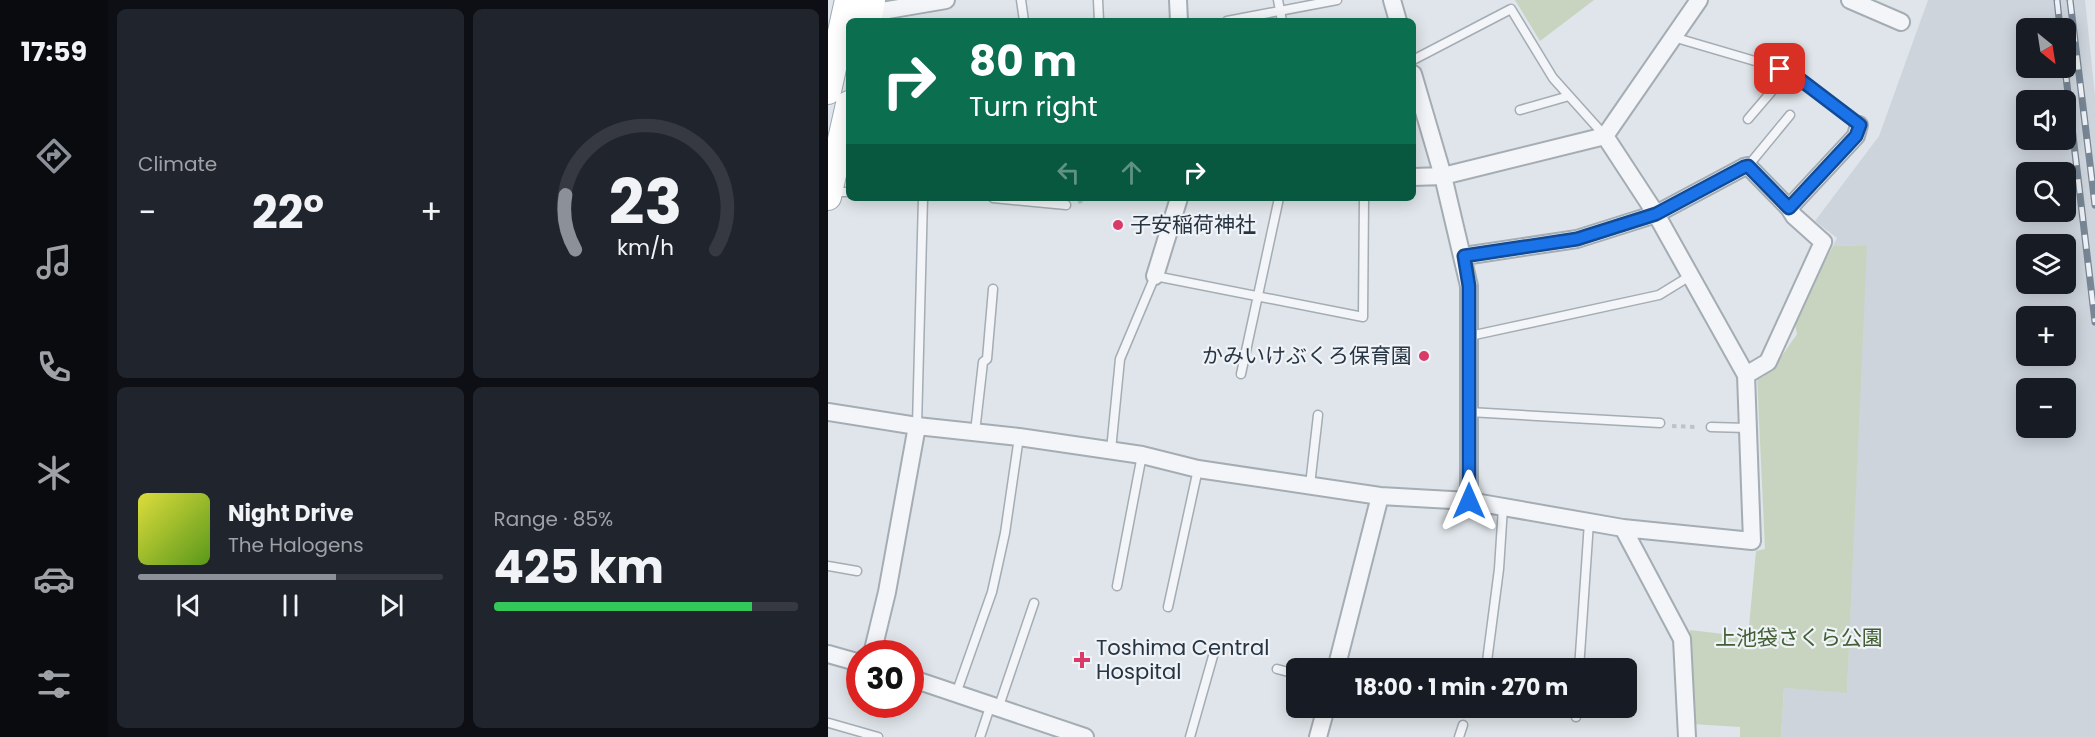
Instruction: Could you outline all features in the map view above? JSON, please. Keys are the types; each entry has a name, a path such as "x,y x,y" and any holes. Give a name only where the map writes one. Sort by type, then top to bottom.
{"main road":[{"path":"828,91 846,41"},
{"path":"835,194 846,123"}],"street":[{"path":"856,13 946,0"},
{"path":"1178,0 1179,18"},
{"path":"1392,0 1397,18"},
{"path":"1416,177 1443,176 1605,136 1671,37 1699,0"},
{"path":"1850,0 1901,22"},
{"path":"1416,84 1443,176 1464,256 1469,286 1469,501"},
{"path":"1789,208 1856,136 1860,125"},
{"path":"828,412 917,426 1111,450 1198,469 1380,495 1469,501 1623,528 1752,542 1746,375 1656,214 1605,136"},
{"path":"1464,256 1577,239 1656,214 1748,166 1794,216 1823,242 1768,362 1746,375"},
{"path":"1155,276 1178,201"},
{"path":"875,640 887,592 917,426"},
{"path":"1339,658 1380,495"},
{"path":"1623,528 1683,639 1687,737"},
{"path":"828,654 846,659"},
{"path":"924,682 957,691 1079,736"},
{"path":"1318,737 1323,718"}],"lane":[{"path":"1021,0 1024,18"},
{"path":"1098,0 1099,18"},
{"path":"1278,0 1281,16"},
{"path":"1259,18 1281,16 1337,0"},
{"path":"1416,58 1511,9 1553,78 1605,136"},
{"path":"1671,37 1789,71 1860,125"},
{"path":"1748,119 1789,71"},
{"path":"1520,110 1569,96"},
{"path":"1748,166 1791,115"},
{"path":"917,426 923,201"},
{"path":"1024,201 1066,205"},
{"path":"1240,374 1278,201"},
{"path":"1111,450 1120,359 1155,276 1363,317 1364,201"},
{"path":"1470,336 1659,295 1690,276"},
{"path":"975,432 983,362 987,358 993,289"},
{"path":"1469,412 1660,423"},
{"path":"1310,485 1318,415"},
{"path":"1711,427 1748,428"},
{"path":"957,691 992,592 1005,533 1019,437"},
{"path":"1117,586 1142,455"},
{"path":"1168,607 1198,469"},
{"path":"1487,658 1499,569 1503,507"},
{"path":"1580,658 1589,522"},
{"path":"828,566 857,571"},
{"path":"980,737 995,705 1034,603"},
{"path":"1190,737 1213,656"},
{"path":"1277,669 1286,671"},
{"path":"828,723 878,737"},
{"path":"1459,737 1463,725"}],"path":[{"path":"1660,423 1666,426 1711,427"}],"shaded area":[{"path":"1928,0 2085,0 2095,96 2095,737 1781,737 1784,688 1847,692 1866,245 1833,246 1837,238 1815,221 1879,136"}],"green space":[{"path":"1515,0 1594,0 1540,41"},
{"name":"上池袋さくら公園","path":"1867,245 1847,693 1784,688 1781,737 1740,737 1740,727 1692,724 1690,630 1748,637 1756,551 1765,549 1757,376 1777,363 1797,334 1794,319 1833,246"}],"railway":[{"path":"2057,0 2059,18"},
{"path":"2070,0 2095,205"},
{"path":"2066,78 2095,322"}],"place":[{"name":"子安稲荷神社","path":"1118,225"},
{"name":"かみいけぶくろ保育園","path":"1424,356"},
{"name":"Toshima Central Hospital","path":"1082,660"}],"route":[{"path":"1469,501 1469,286 1464,256 1577,239 1656,214 1748,166 1789,208 1856,136 1860,125 1789,71 1780,69"}]}
